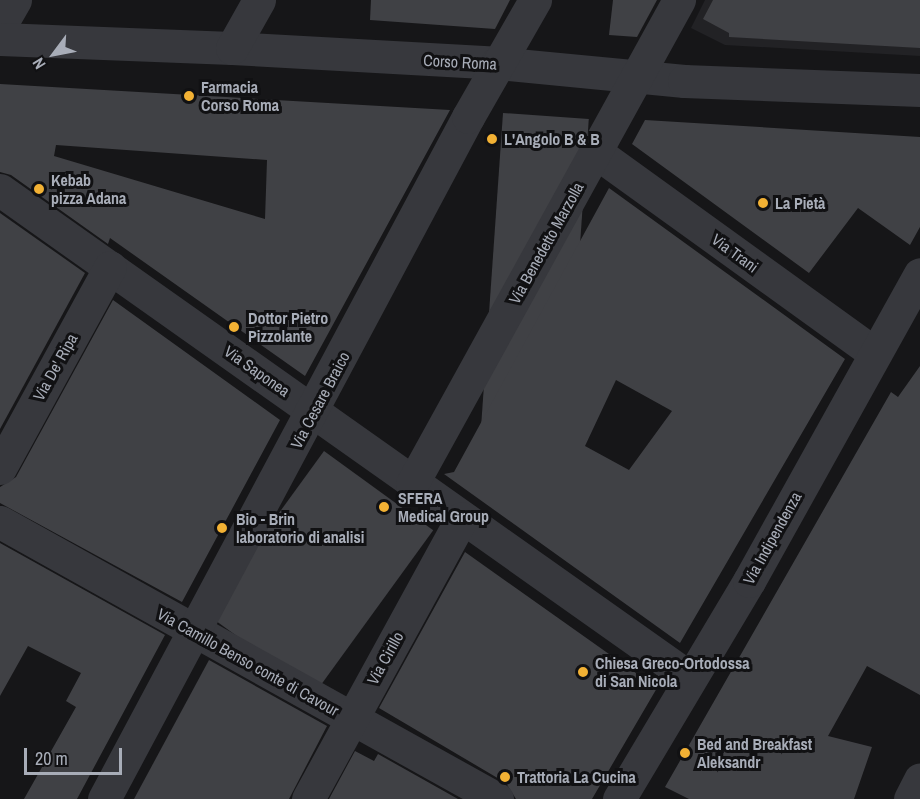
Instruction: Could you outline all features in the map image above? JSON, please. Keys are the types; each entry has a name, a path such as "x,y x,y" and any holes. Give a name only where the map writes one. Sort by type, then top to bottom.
{"street":[{"path":"0,26 15,0"},
{"path":"232,48 259,0"},
{"name":"Via Cesare Braico","path":"104,799 313,413 497,63 535,0"},
{"name":"Via Benedetto Marzolla","path":"411,484 597,153 679,0"},
{"name":"Corso Roma","path":"0,39 232,48 497,63 638,78 920,90"},
{"name":"Via Trani","path":"597,153 874,353"},
{"name":"Via Saponea","path":"0,190 411,484 690,678"},
{"name":"Via De' Ripa","path":"0,468 110,267"},
{"name":"Via Indipendenza","path":"627,796 690,678 749,581 920,274"},
{"name":"Via Cirillo","path":"308,799 462,518"},
{"name":"Via Camillo Benso conte di Cavour","path":"0,522 497,799"},
{"path":"910,799 920,779"}],"shaded area":[{"path":"705,0 920,0 920,56 725,45 691,28"}],"building":[{"path":"371,0 510,0 495,29 370,20"},
{"path":"613,0 657,0 637,37 609,35"},
{"path":"713,0 920,0 920,48 729,37 729,33 703,19"},
{"path":"0,84 450,110 305,376 110,238 108,244 11,175 0,172","holes":["56,145 267,160 265,219 54,156"]},
{"path":"503,113 589,119 566,451 480,445"},
{"path":"645,120 920,137 920,227 910,245 858,208 809,273 632,144"},
{"path":"609,188 845,359 680,643 444,474 454,472","holes":["616,380 672,411 629,470 585,446"]},
{"path":"0,213 85,273 0,429"},
{"path":"113,300 280,420 182,602 0,503 0,487 16,477"},
{"path":"920,366 920,695 867,666 828,736 872,747 854,799 689,799 665,787 891,392 898,397"},
{"path":"324,451 433,530 315,693 206,614"},
{"path":"0,543 165,635 77,799 24,799 76,707 66,701 81,673 28,646 0,696"},
{"path":"465,552 657,688 592,799 516,799 506,783 379,708"},
{"path":"209,660 327,726 289,799 134,799"},
{"path":"355,751 374,761 378,754 458,799 329,799"}],"place":[{"name":"Farmacia Corso Roma","path":"189,96"},
{"name":"L'Angolo B & B","path":"492,139"},
{"name":"Kebab pizza Adana","path":"39,189"},
{"name":"La Pietà","path":"763,203"},
{"name":"Dottor Pietro Pizzolante","path":"234,327"},
{"name":"SFERA Medical Group","path":"384,507"},
{"name":"Bio - Brin laboratorio di analisi","path":"222,528"},
{"name":"Chiesa Greco-Ortodossa di San Nicola","path":"583,672"},
{"name":"Bed and Breakfast Aleksandr","path":"685,753"},
{"name":"Trattoria La Cucina","path":"505,777"}]}
